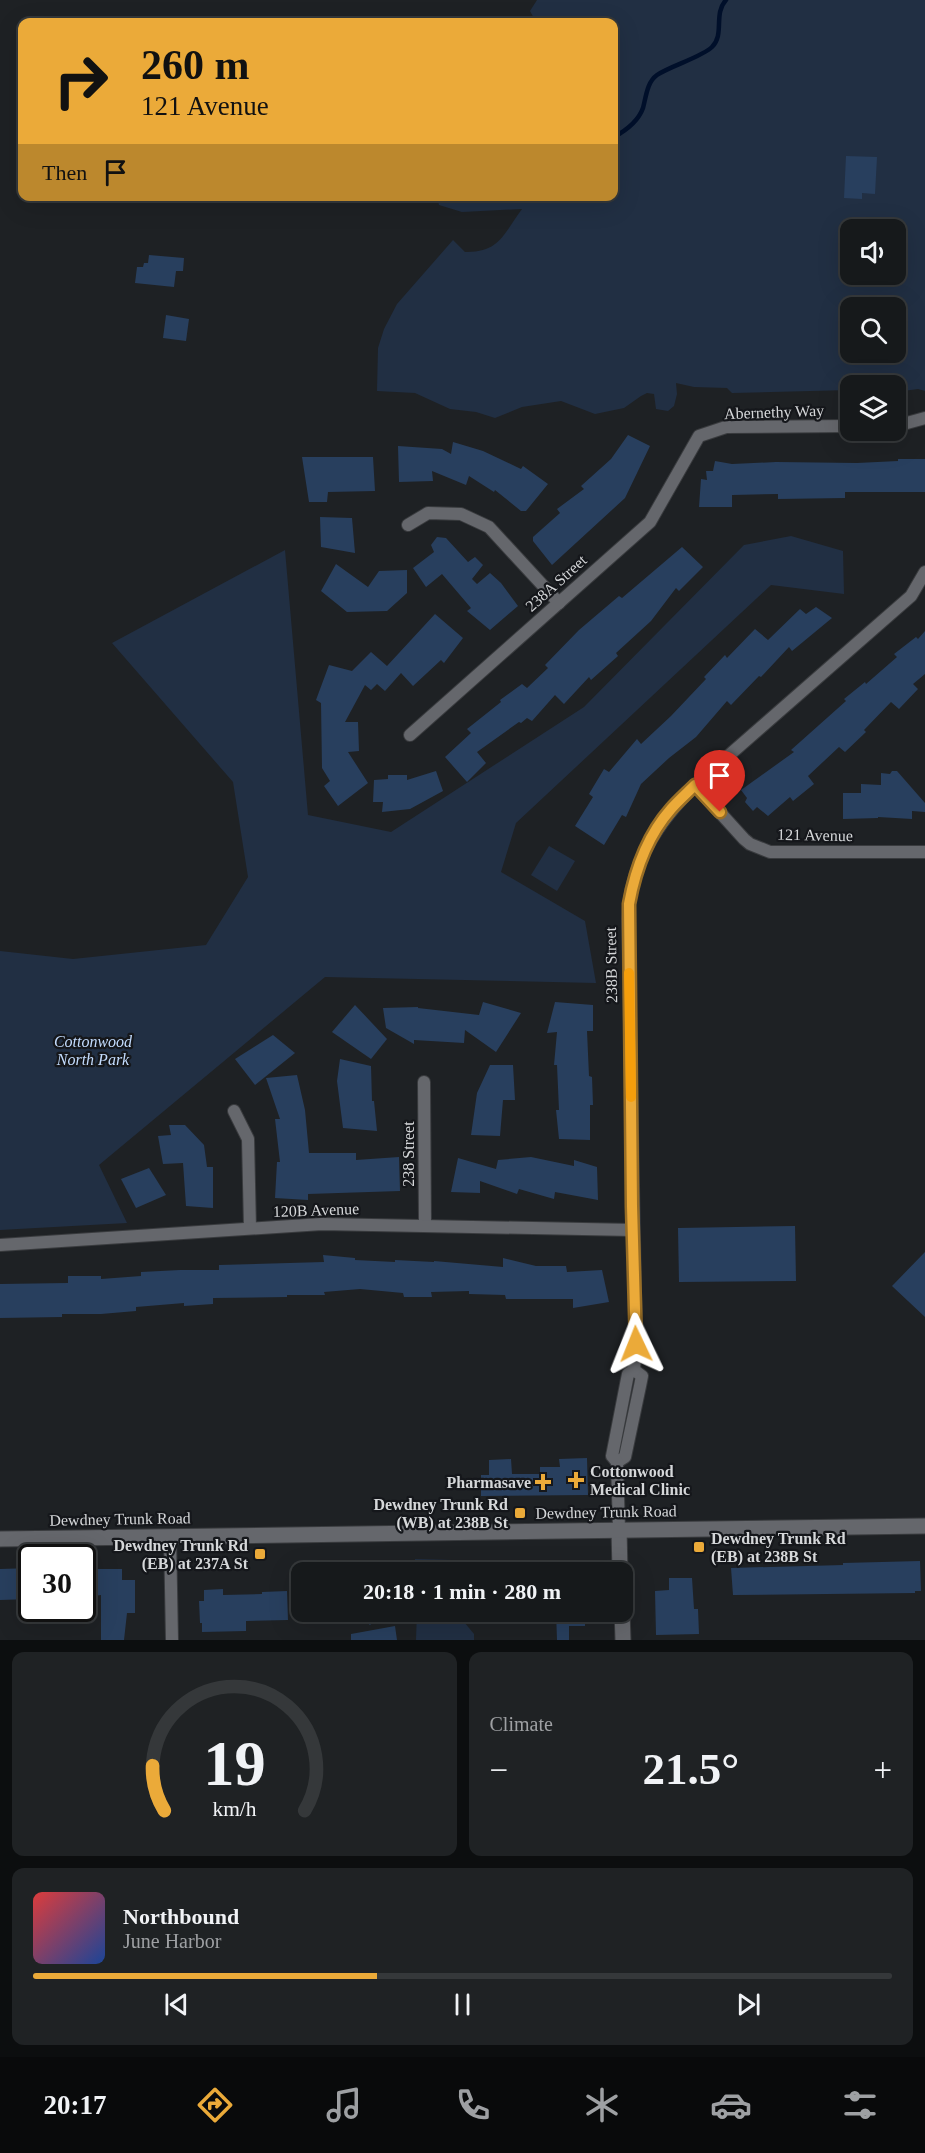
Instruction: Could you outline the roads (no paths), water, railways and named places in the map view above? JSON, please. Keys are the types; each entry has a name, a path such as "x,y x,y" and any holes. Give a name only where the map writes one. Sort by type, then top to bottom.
{"main road":[{"name":"Dewdney Trunk Road","path":"0,1539 925,1526"},
{"name":"238B Street","path":"618,1529 620,1562"},
{"path":"622,1622 623,1640"}],"street":[{"path":"906,423 925,418"},
{"name":"Abernethy Way","path":"699,436 726,427 840,426"},
{"name":"238A Street","path":"410,735 650,522 699,436"},
{"path":"408,525 428,513 461,514 489,527 559,603"},
{"name":"238B Street","path":"618,1529 617,1462 612,1456 614,1436 628,1374 634,1370 636,1344 629,904 633,883 655,832 670,810 695,785 911,596 925,572"},
{"name":"121 Avenue","path":"695,785 744,839 770,852 925,852"},
{"name":"238 Street","path":"424,1082 425,1225"},
{"path":"234,1111 248,1139 250,1228"},
{"name":"120B Avenue","path":"0,1245 322,1224 633,1230"},
{"path":"170,1536 172,1640"}],"waterway":[{"path":"618,135 638,118 649,86 657,75 712,47 718,36 720,11 726,0"}],"place":[{"name":"Cottonwood Medical Clinic","path":"576,1480"},
{"name":"Pharmasave","path":"543,1482"},
{"name":"Dewdney Trunk Rd (WB) at 238B St","path":"520,1513"},
{"name":"Dewdney Trunk Rd (EB) at 238B St","path":"699,1547"},
{"name":"Dewdney Trunk Rd (EB) at 237A St","path":"260,1554"}],"park label":[{"name":"Cottonwood North Park","path":"93,1050"}]}
